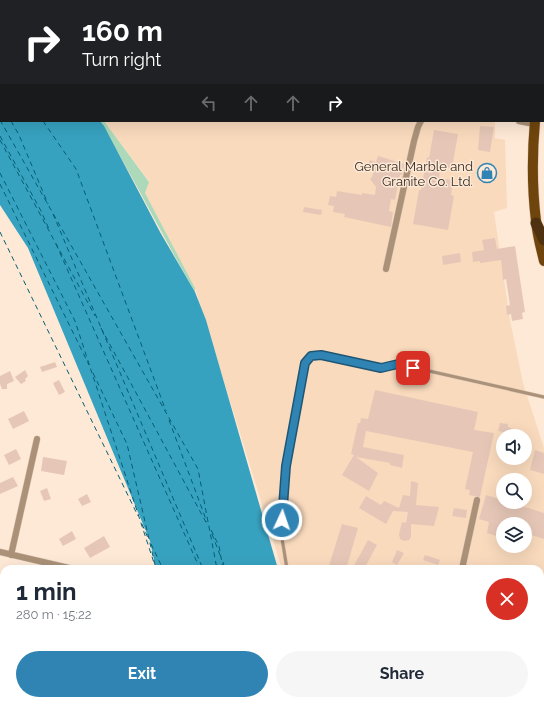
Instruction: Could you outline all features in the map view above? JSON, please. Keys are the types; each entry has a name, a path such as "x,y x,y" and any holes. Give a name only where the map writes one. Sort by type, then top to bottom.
{"highway":[{"path":"536,223 544,240"}],"main road":[{"path":"534,123 532,176 536,223 544,261"}],"street":[{"path":"386,269 414,141 420,122"},
{"path":"12,555 37,439"},
{"path":"463,565 477,500"},
{"path":"0,552 56,565"}],"lane":[{"path":"286,565 281,532 286,466 305,363 311,356 321,355 381,368 398,364 544,397"}],"shaded area":[{"path":"105,122 495,122 495,138 505,140 507,208 494,212 510,320 523,383 544,448 544,565 281,565 195,288 145,193 149,181"}],"green space":[{"path":"101,122 105,122 149,182 145,193 195,288 195,292 171,249"}],"water":[{"path":"0,122 101,122 104,126 160,232 195,292 206,320 277,565 155,565 150,541 28,248 0,205"}],"building":[{"path":"480,126 494,127 490,152 478,150"},
{"path":"434,130 458,134 452,168 441,166 439,178 453,180 451,195 454,196 448,230 413,224 419,190 421,190 427,157 429,158"},
{"path":"378,156 404,164 402,175 400,175 395,200 391,199 389,211 393,212 391,227 344,217 345,214 333,212 334,206 328,205 330,196 336,197 337,191 362,195 362,193 375,195 376,187 370,179 374,169 367,166 370,160 376,162"},
{"path":"304,207 322,210 321,215 303,212"},
{"path":"495,238 497,249 515,246 525,312 522,313 523,319 512,321 511,314 507,315 506,306 510,305 506,279 503,280 501,260 480,263 480,261 473,262 472,252 484,250 482,240"},
{"path":"460,253 461,262 443,265 442,256"},
{"path":"55,362 57,367 42,372 40,367"},
{"path":"25,370 28,376 25,379 26,381 21,384 15,377"},
{"path":"10,371 14,381 7,384 7,389 2,389 0,384 0,376"},
{"path":"59,380 65,392 59,395 53,383"},
{"path":"375,390 478,412 474,430 494,433 480,497 469,495 470,490 465,489 473,452 366,431 363,447 404,455 402,468 390,465 390,463 356,457 378,473 369,491 342,475 354,455 351,454 358,423 360,423 361,418 368,419"},
{"path":"24,411 29,421 13,429 8,419"},
{"path":"500,423 508,424 508,427 513,429 498,429"},
{"path":"16,449 21,459 9,465 4,455"},
{"path":"535,450 544,453 544,474 530,470"},
{"path":"43,457 67,461 64,475 41,471"},
{"path":"13,477 18,486 0,494 0,483"},
{"path":"411,481 418,483 416,505 439,507 434,526 411,524 411,537 409,540 404,541 400,539 399,534 402,522 406,523 408,512 393,511 386,524 359,508 366,496 381,505 384,501 399,508 403,495 410,496"},
{"path":"47,488 51,499 44,501 40,491"},
{"path":"87,494 91,502 82,506 78,499"},
{"path":"486,495 496,498 496,509 531,509 544,513 544,539 532,535 532,517 496,517 496,536 487,533 489,522 479,519"},
{"path":"454,508 467,510 466,518 452,516"},
{"path":"342,524 358,528 347,565 329,565"},
{"path":"72,531 76,539 63,546 59,539"},
{"path":"104,536 110,547 90,558 84,548"},
{"path":"368,540 377,545 366,565 354,565"},
{"path":"397,550 404,553 397,565 392,562"},
{"path":"425,555 440,560 438,565 423,560"}],"ferry route":[{"path":"1,122 198,469 216,565"},
{"path":"12,122 19,135 48,204"},
{"path":"44,122 76,169 166,411"},
{"path":"0,136 41,211 49,229"},
{"path":"0,140 95,316"},
{"path":"0,173 75,321 155,565"},
{"path":"0,184 89,365"},
{"path":"53,214 201,565"},
{"path":"0,232 138,516"},
{"path":"56,244 198,565"},
{"path":"101,328 208,526"},
{"path":"93,373 127,444 155,565"},
{"path":"169,420 207,522"},
{"path":"142,524 148,538"},
{"path":"211,530 219,546 222,565"},
{"path":"212,534 220,555"},
{"path":"151,544 161,565"}],"place":[{"name":"General Marble and Granite Co. Ltd.","path":"487,173"}],"route":[{"path":"282,520 286,466 299,391 305,363 311,356 321,355 381,368 398,364 413,368"}]}
